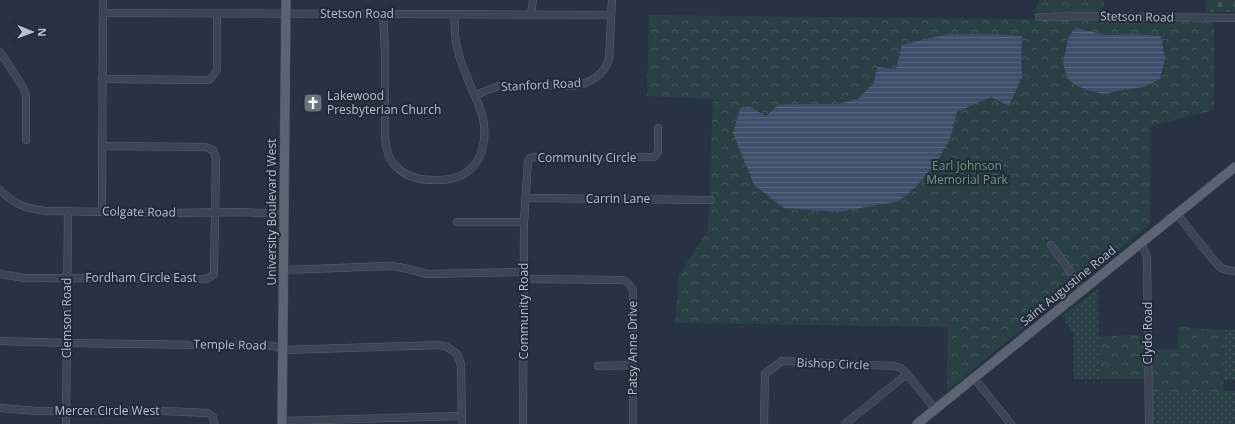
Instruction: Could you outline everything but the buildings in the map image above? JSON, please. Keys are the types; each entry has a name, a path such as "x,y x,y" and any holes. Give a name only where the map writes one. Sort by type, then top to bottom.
{"main road":[{"name":"University Boulevard West","path":"282,422 286,0"},
{"name":"Saint Augustine Road","path":"917,424 1235,167"}],"street":[{"path":"102,212 103,0"},
{"path":"531,15 533,0"},
{"name":"Stanford Road","path":"475,95 499,86 572,86 583,84 597,77 609,60 612,0"},
{"name":"Stetson Road","path":"103,13 611,15"},
{"path":"102,79 208,80 212,78 217,69 217,14"},
{"path":"383,14 385,53 385,137 388,155 398,169 410,177 445,181 460,177 465,173 476,162 484,145 482,113 459,55 454,31 455,15"},
{"name":"Stetson Road","path":"1039,17 1090,16 1235,18"},
{"path":"0,52 26,92 26,140"},
{"name":"Community Circle","path":"526,198 528,161 530,158 549,156 654,157 658,152 658,128"},
{"path":"102,146 205,147 213,150 216,158 216,213"},
{"name":"Colgate Road","path":"0,190 13,202 32,209 47,211 240,212 284,214"},
{"name":"Carrin Lane","path":"526,198 711,200"},
{"name":"Community Road","path":"523,424 524,222 526,198"},
{"name":"Clemson Road","path":"66,424 68,343 68,211"},
{"name":"Fordham Circle East","path":"0,274 25,278 207,279 214,274 216,213"},
{"path":"1177,214 1221,268 1235,271"},
{"path":"457,222 524,222"},
{"name":"Clydo Road","path":"1141,243 1148,257 1149,424"},
{"path":"1051,245 1083,289"},
{"name":"Patsy Anne Drive","path":"284,270 389,266 400,267 428,274 606,279 622,280 627,282 632,287 633,291 633,424"},
{"name":"Temple Road","path":"0,341 273,346 283,350 447,347 457,354 461,365 462,416"},
{"name":"Bishop Circle","path":"764,424 765,374 782,361 894,366 901,368 935,410"},
{"path":"598,366 633,366"},
{"path":"845,424 907,374"},
{"path":"974,378 1011,424"},
{"name":"Mercer Circle West","path":"0,408 23,410 208,413 213,421"},
{"path":"282,422 462,416 462,424"}],"green space":[{"path":"1039,0 1104,0 1103,13 1034,12"},
{"path":"1206,0 1235,0 1235,12 1206,12"},
{"name":"Earl Johnson Memorial Park","path":"649,15 1214,21 1214,110 1151,126 1150,224 947,391 948,327 675,323 679,275 708,230 713,99 647,96"},
{"path":"1098,289 1099,379 1074,379 1074,335 1062,316"},
{"path":"1178,327 1224,330 1223,392 1150,393 1151,350 1178,349"},
{"path":"1224,330 1235,330 1235,380 1223,380"},
{"path":"1146,335 1145,379 1099,379 1099,336"},
{"path":"1235,391 1235,424 1151,424 1150,393"}],"water":[{"path":"1076,28 1106,35 1132,34 1161,36 1165,59 1160,79 1144,87 1103,94 1086,90 1074,84 1067,78 1063,62 1069,36"},
{"path":"948,34 994,34 1022,36 1022,77 1009,106 991,97 957,112 950,139 936,163 917,186 899,201 839,212 784,208 754,185 733,133 740,108 750,107 766,116 778,105 837,104 858,99 874,83 877,67 896,69 902,45"}],"place":[{"name":"Lakewood Presbyterian Church","path":"313,103"}]}
